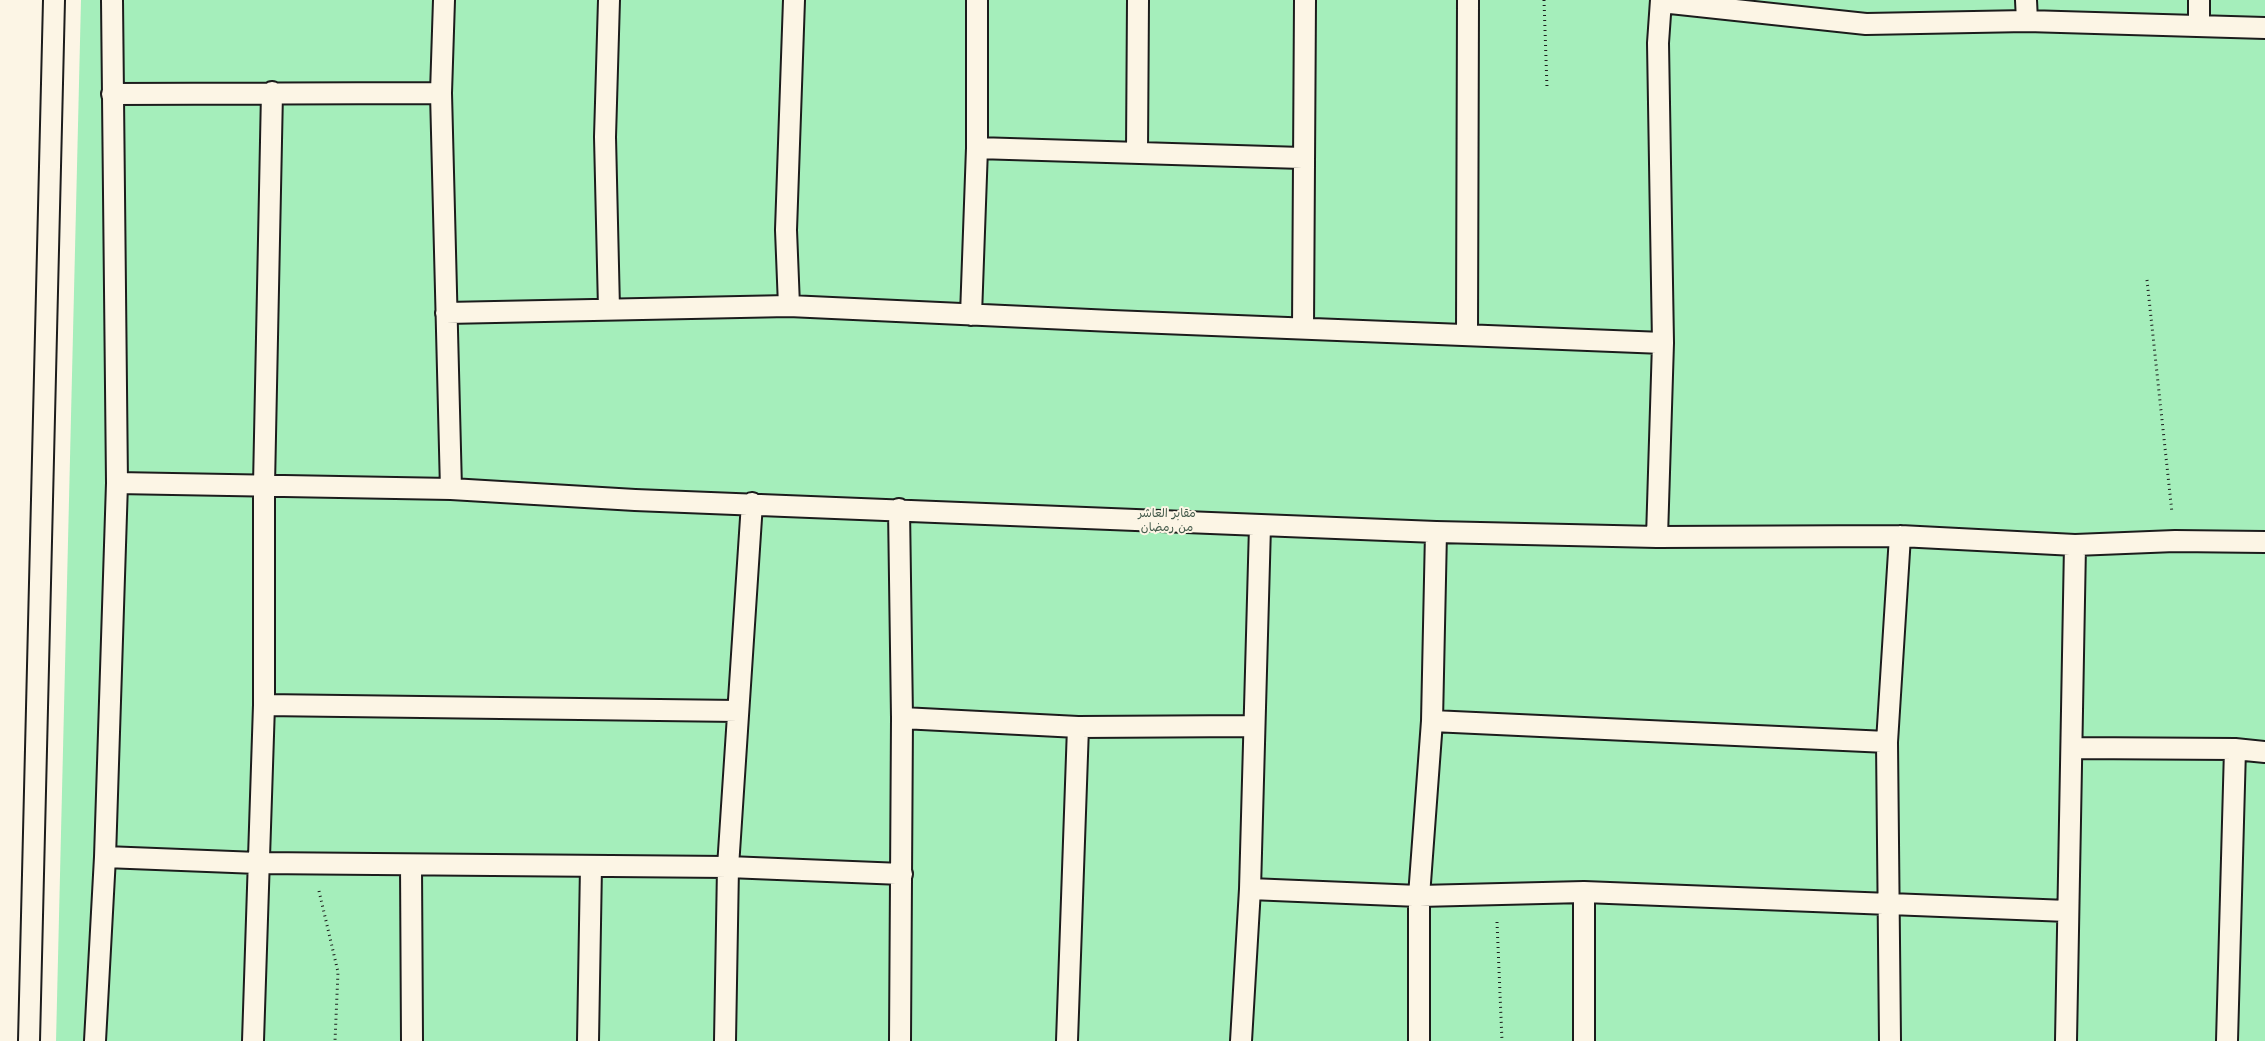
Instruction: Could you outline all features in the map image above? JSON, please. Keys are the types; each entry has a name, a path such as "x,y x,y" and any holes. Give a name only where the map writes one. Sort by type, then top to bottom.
{"lane":[{"path":"29,1041 54,0"},
{"path":"95,1041 104,858 117,483 112,0"},
{"path":"444,0 440,93 451,489"},
{"path":"609,0 605,137 609,309"},
{"path":"789,306 786,230 794,0"},
{"path":"971,315 977,148 977,0"},
{"path":"1137,152 1138,0"},
{"path":"1303,328 1302,158 1305,0"},
{"path":"1467,334 1468,0"},
{"path":"2026,0 2028,22"},
{"path":"2199,0 2199,26"},
{"path":"1656,537 1663,343 1658,43 1661,1 1866,24 2028,22 2265,28"},
{"path":"112,94 272,92 440,93"},
{"path":"253,1041 264,705 264,485 272,92"},
{"path":"977,148 1302,158"},
{"path":"446,313 789,306 1663,343"},
{"path":"117,483 451,489 635,500 752,503 1436,532 1656,537 1900,536 2075,545 2175,541 2265,542"},
{"path":"725,1041 728,867 752,503"},
{"path":"899,509 902,718 900,1041"},
{"path":"1241,1041 1250,889 1260,526"},
{"path":"1419,1041 1418,896 1432,721 1436,532"},
{"path":"1890,1041 1887,742 1900,536"},
{"path":"2066,1041 2073,748 2075,545"},
{"path":"264,705 738,711"},
{"path":"902,718 1078,727 1254,726"},
{"path":"1432,721 1887,742"},
{"path":"1067,1041 1078,727"},
{"path":"2073,748 2235,749 2265,752"},
{"path":"2227,1041 2235,749"},
{"path":"104,858 258,863 728,867 902,874"},
{"path":"410,865 412,1041"},
{"path":"588,1041 591,866"},
{"path":"1250,889 1418,896 1584,892 2068,911"},
{"path":"1584,892 1584,1041"}],"path":[{"path":"1544,0 1548,88"},
{"path":"2147,280 2175,541"},
{"path":"312,863 338,972 335,1041"},
{"path":"1496,894 1502,1041"}],"green space":[{"name":"مقابر العاشر من رمضان","path":"81,0 2265,0 2265,1041 56,1041"}]}
